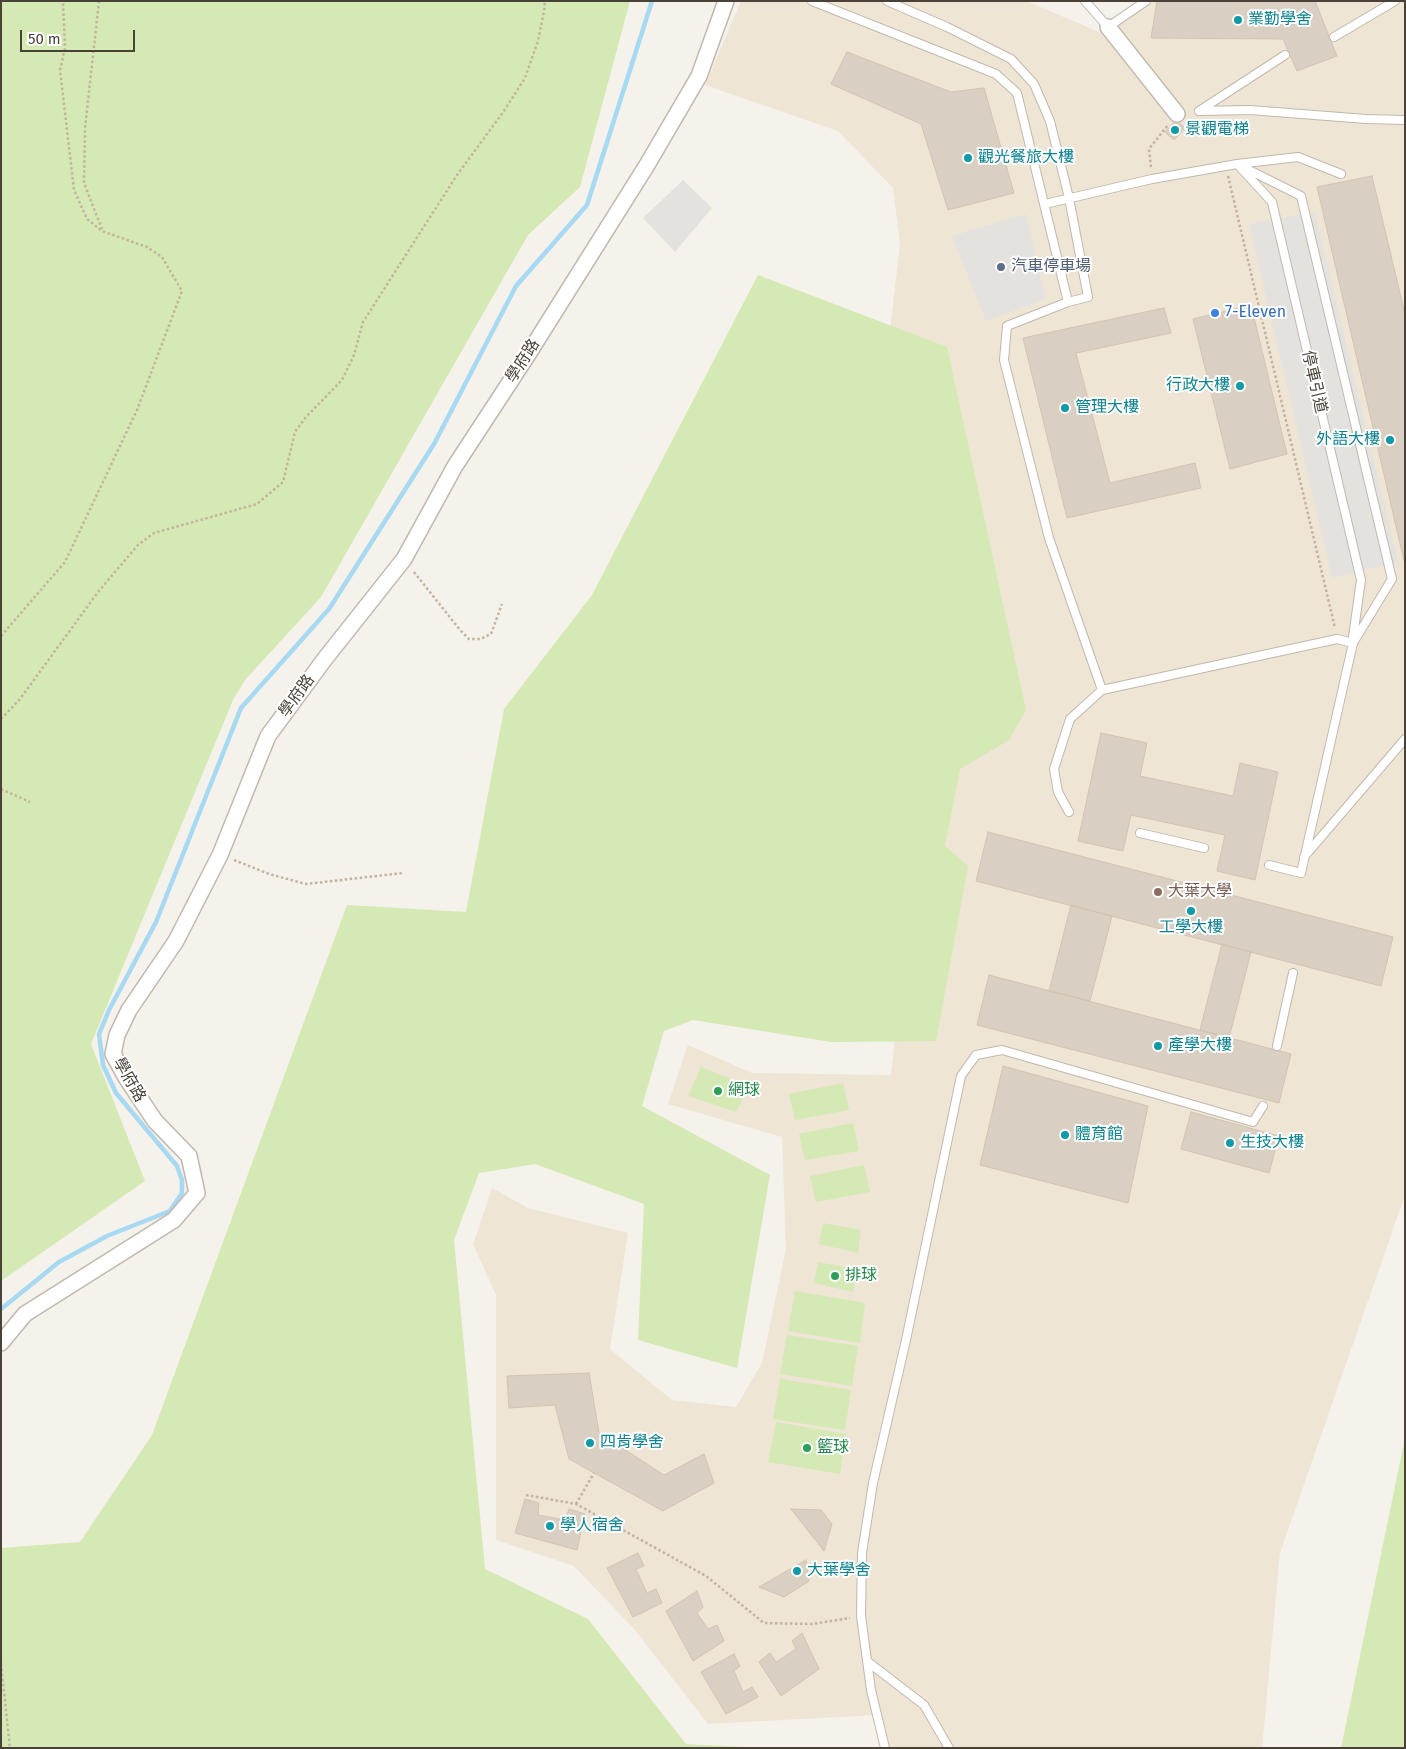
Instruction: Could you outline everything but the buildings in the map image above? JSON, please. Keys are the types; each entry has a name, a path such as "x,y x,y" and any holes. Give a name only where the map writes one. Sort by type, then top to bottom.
{"street":[{"name":"學府路","path":"1,1343 25,1314 174,1220 196,1193 190,1156 155,1121 126,1078 113,1054 117,1035 129,1010 176,941 220,855 268,736 324,660 404,559 455,466 647,165 699,76 726,1"},
{"path":"1108,26 1177,114"}],"lane":[{"path":"812,1 996,74 1017,93 1068,302"},
{"path":"887,1 947,26 1011,59 1034,84 1050,121 1070,198 1088,297 1068,302 1008,326 1004,360 1049,538 1102,690"},
{"path":"1085,1 1108,26 1146,1"},
{"path":"1334,37 1395,1"},
{"path":"1285,55 1199,111 1250,110 1366,119 1405,120"},
{"path":"1045,204 1152,179 1225,165 1298,157 1341,174"},
{"path":"1237,164 1301,196 1392,579 1353,643 1301,873 1269,864"},
{"name":"停車引道","path":"1237,164 1272,202 1361,580 1353,643"},
{"path":"1069,812 1058,792 1054,769 1070,719 1102,690 1338,639 1353,643"},
{"path":"1303,858 1405,739"},
{"path":"1140,832 1204,848"},
{"path":"1277,1046 1293,973"},
{"path":"885,1748 871,1690 861,1616 862,1553 873,1483 906,1340 961,1076 976,1054 1002,1050 1253,1122 1263,1106"},
{"path":"868,1662 924,1705 949,1748"}],"path":[{"path":"1,636 65,562 137,410 182,291 162,257 147,247 102,231 87,218 74,190 60,70 65,48 63,1"},
{"path":"99,1 85,128 84,183 102,231"},
{"path":"1,719 20,699 98,592 138,545 154,533 256,504 283,482 295,432 306,417 342,380 354,354 362,322 457,175 504,111 525,78 538,41 545,6 544,1"},
{"path":"1152,179 1149,149 1177,114"},
{"path":"1225,165 1338,639"},
{"path":"404,559 469,639 480,639 491,634 502,604"},
{"path":"1,789 30,802"},
{"path":"220,855 269,874 306,884 403,872"},
{"path":"576,1504 594,1473"},
{"path":"526,1494 576,1504 706,1576 764,1623 812,1624 861,1616"},
{"path":"1,1664 10,1748"}],"shaded area":[{"name":"大葉大學","path":"741,1 1026,1 1099,32 1144,1 1405,1 1405,1195 1280,1553 1262,1748 884,1748 877,1715 708,1724 635,1630 574,1566 496,1540 496,1295 473,1244 492,1188 528,1208 628,1233 610,1349 672,1400 736,1407 762,1363 786,1249 782,1137 668,1104 688,1045 752,1073 891,1075 929,738 880,417 900,244 893,188 838,131 705,85"},
{"path":"683,180 712,208 675,252 643,218"},
{"path":"1315,212 1398,562 1332,578 1249,224"},
{"name":"汽車停車場","path":"1026,214 1046,299 986,321 952,236"}],"green space":[{"path":"1,1 630,1 580,187 528,235 321,597 245,680 233,700 91,1044 145,1181 1,1281"},
{"path":"758,275 947,347 1026,710 1009,740 960,769 945,846 968,866 936,1041 831,1042 693,1020 664,1031 642,1106 770,1175 737,1368 638,1340 644,1204 535,1164 479,1173 454,1240 485,1569 588,1619 686,1744 764,1748 1,1748 1,1548 80,1542 152,1435 347,905 466,912 504,709 592,595"},
{"name":"網球","path":"701,1067 748,1086 736,1112 688,1096"},
{"name":"網球","path":"843,1083 849,1110 795,1120 789,1094"},
{"path":"853,1123 859,1151 805,1160 799,1134"},
{"path":"864,1165 870,1192 816,1202 810,1176"},
{"name":"排球","path":"823,1223 861,1230 858,1253 819,1244"},
{"name":"排球","path":"818,1262 856,1269 853,1292 814,1283"},
{"path":"795,1291 865,1303 860,1343 788,1331"},
{"path":"787,1335 858,1346 852,1386 780,1374"},
{"name":"籃球","path":"780,1379 851,1390 845,1430 773,1419"},
{"name":"籃球","path":"776,1422 846,1434 840,1474 768,1462"},
{"path":"1405,1438 1405,1748 1341,1748"}],"waterway":[{"path":"1,1309 59,1262 107,1236 170,1211 182,1193 182,1180 177,1166 116,1093 103,1065 99,1034 109,1010 156,922 241,708 329,609 434,444 516,286 587,205 652,1"}],"place":[{"name":"業勤學舍","path":"1238,20"},
{"name":"景觀電梯","path":"1175,130"},
{"name":"觀光餐旅大樓","path":"968,158"},
{"name":"汽車停車場","path":"1001,267"},
{"name":"7-Eleven","path":"1215,313"},
{"name":"行政大樓","path":"1240,386"},
{"name":"管理大樓","path":"1065,408"},
{"name":"外語大樓","path":"1390,440"},
{"name":"大葉大學","path":"1158,892"},
{"name":"工學大樓","path":"1191,911"},
{"name":"產學大樓","path":"1158,1046"},
{"name":"網球","path":"718,1091"},
{"name":"體育館","path":"1065,1135"},
{"name":"生技大樓","path":"1230,1143"},
{"name":"排球","path":"835,1276"},
{"name":"四肯學舍","path":"590,1443"},
{"name":"籃球","path":"807,1448"},
{"name":"學人宿舍","path":"550,1526"},
{"name":"大葉學舍","path":"797,1571"}]}
